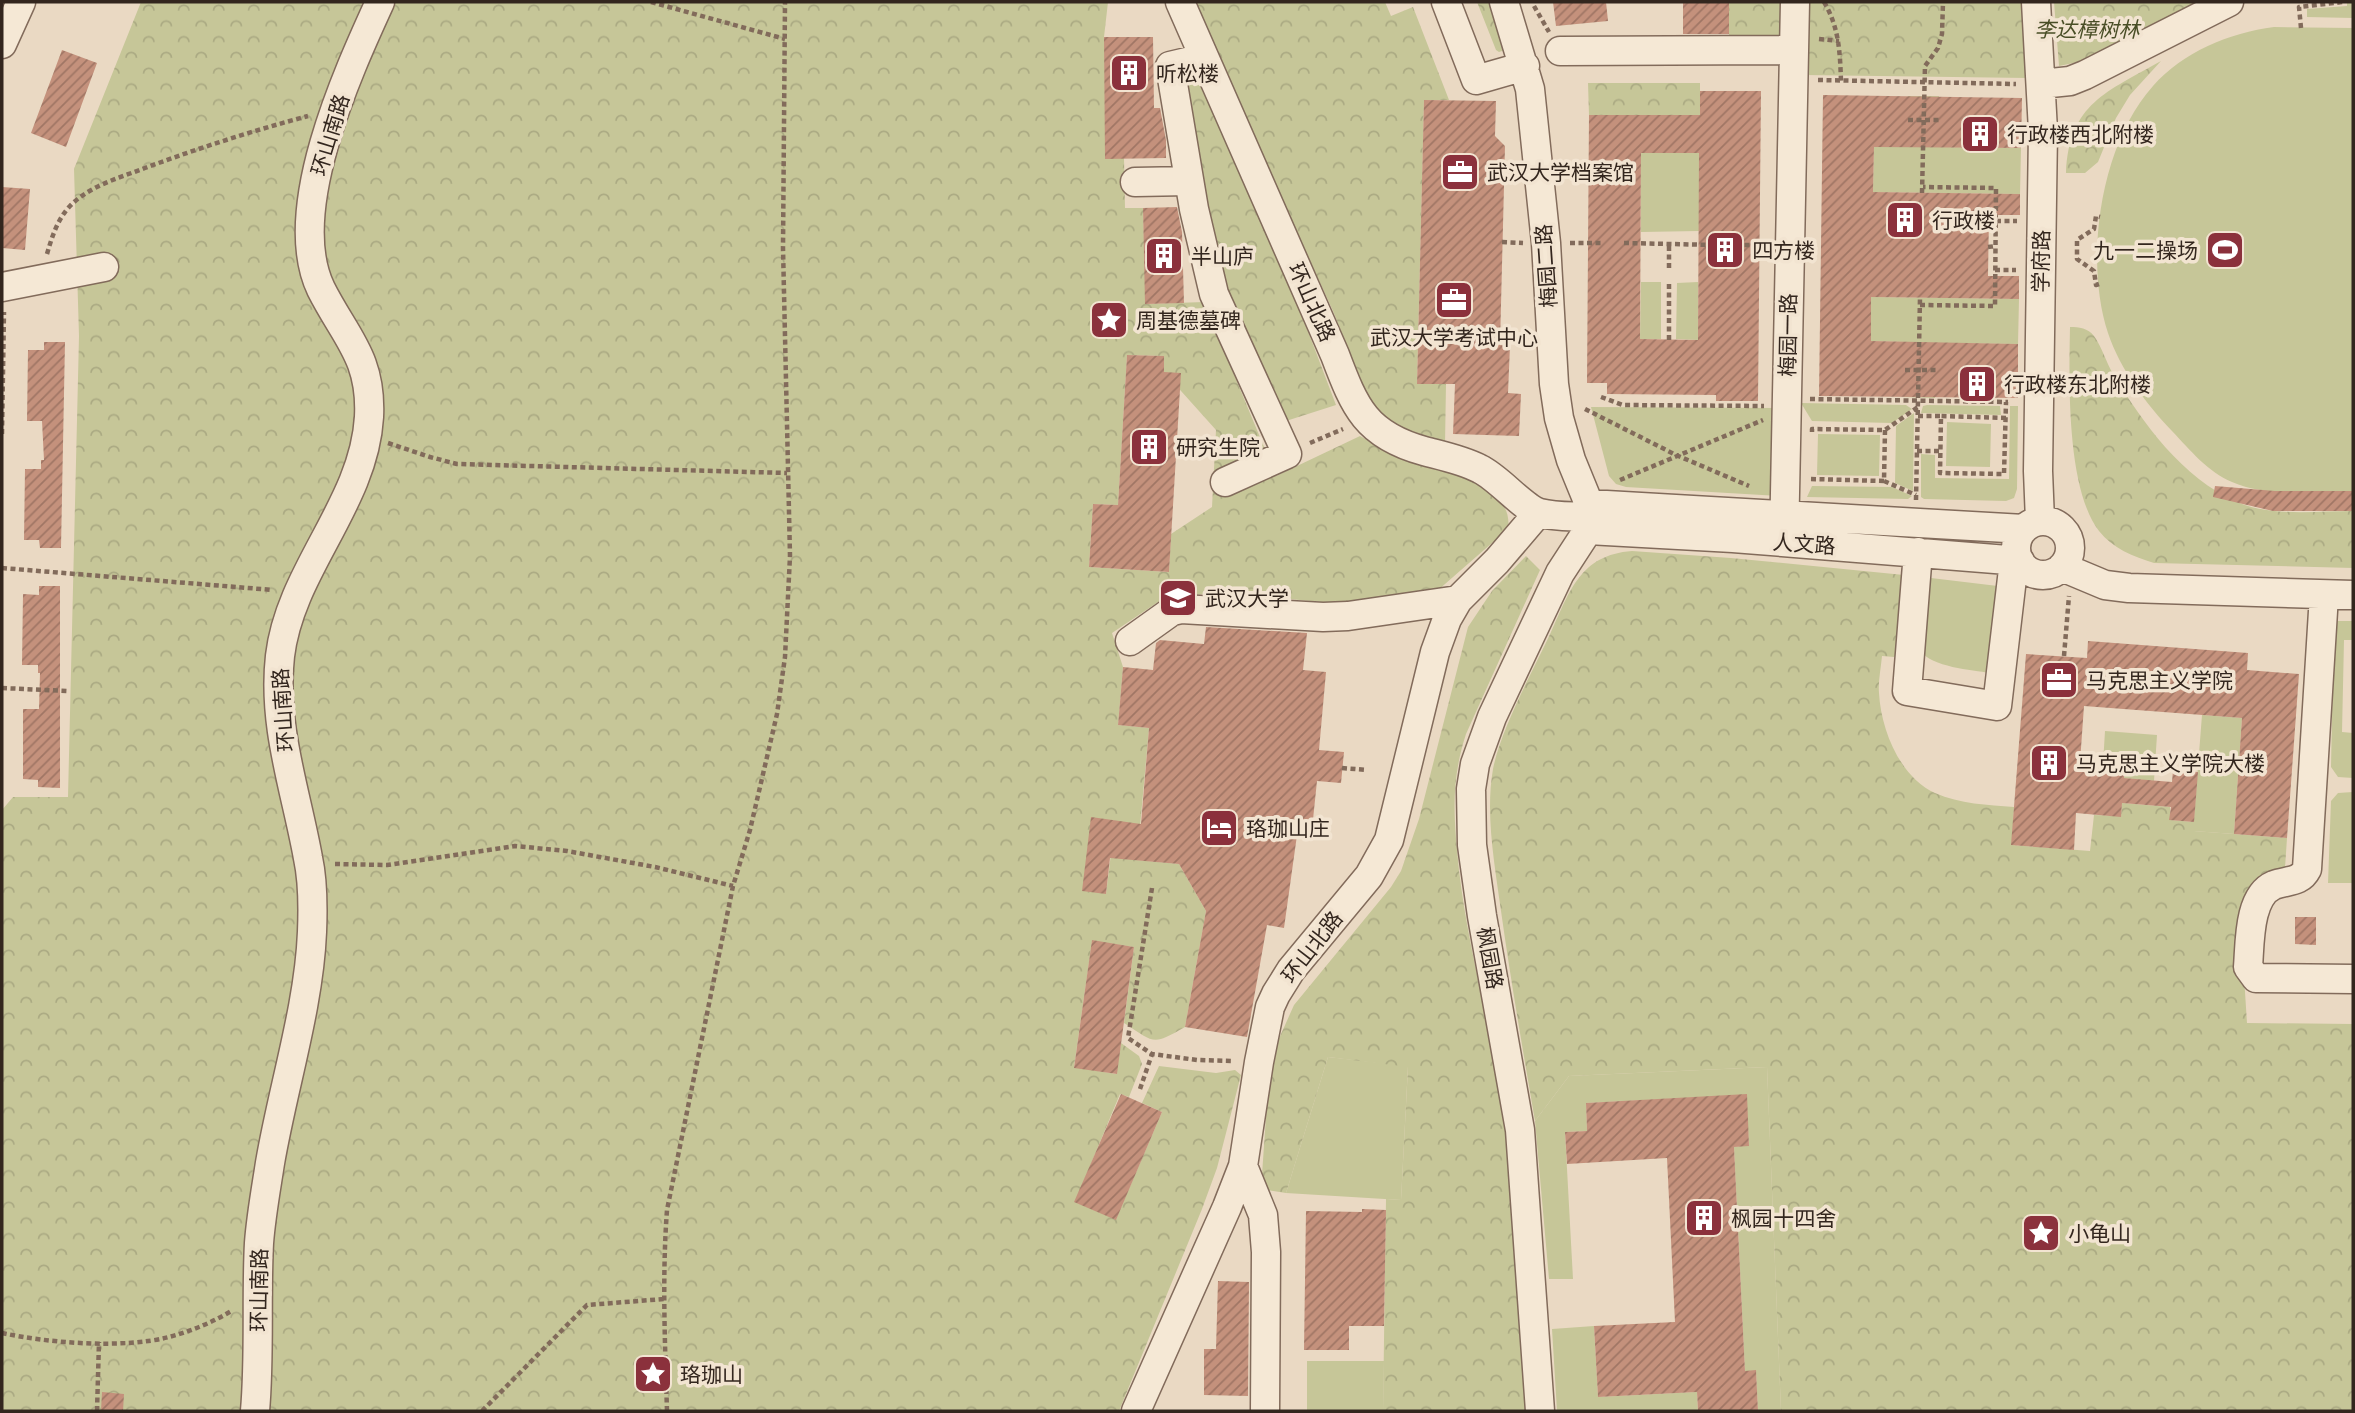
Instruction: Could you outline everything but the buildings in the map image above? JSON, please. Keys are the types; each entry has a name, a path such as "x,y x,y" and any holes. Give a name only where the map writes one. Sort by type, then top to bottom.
{"street":[{"path":"2,44 21,2"},
{"name":"环山南路","path":"255,1411 259,1240 270,1162 309,970 312,931 309,862 284,751 278,687 282,644 298,592 359,465 367,436 369,413 368,383 358,352 320,288 312,260 309,234 320,158 357,52 380,2"},
{"name":"环山北路","path":"1136,1411 1227,1207 1242,1166 1270,1007 1291,970 1369,876 1389,841 1439,638 1458,600 1497,561 1538,513 1487,472 1470,463 1398,443 1380,433 1366,419 1350,395 1335,355 1180,2"},
{"path":"1446,2 1476,80 1525,66"},
{"name":"梅园二路","path":"1504,2 1525,66 1534,123 1546,243 1553,384 1559,418 1589,517"},
{"name":"梅园一路","path":"1785,520 1798,405 1795,2"},
{"name":"学府路","path":"2032,525 2039,457 2042,145 2036,2"},
{"path":"2041,84 2070,81 2085,75 2229,2"},
{"path":"1560,51 1794,50"},
{"path":"1205,58 1170,66 1189,181 1214,294 1287,454 1225,482"},
{"path":"1135,182 1189,181"},
{"path":"3,286 104,267"},
{"path":"1538,513 1589,517"},
{"name":"人文路","path":"1589,517 1785,520 1918,552 2017,561"},
{"name":"枫园路","path":"1540,1411 1520,1130 1482,916 1472,845 1471,789 1475,764 1492,717 1589,517"},
{"path":"1785,520 2058,526 2069,540 2067,569"},
{"path":"1918,552 1907,691 1997,706 2017,544 2032,525"},
{"path":"2017,561 2040,575 2067,569 2105,585 2129,588 2353,595"},
{"path":"2324,595 2307,869 2299,879 2270,887 2256,906 2248,967 2256,978 2353,979"},
{"path":"1130,641 1172,611 1181,609 1323,617 1348,616 1458,600"},
{"path":"1242,1166 1263,1215 1266,1252 1265,1411"}],"path":[{"path":"651,2 785,39"},
{"path":"667,1411 663,1254 667,1210 733,886 778,714 784,668 790,556 783,248 785,2"},
{"path":"1531,2 1560,51"},
{"path":"1824,2 1839,41 1841,81"},
{"path":"1920,305 1995,306 1996,188 1922,190 1925,66 1938,48 1942,34 1943,2"},
{"path":"2301,28 2299,4 2343,2"},
{"path":"1814,80 2009,84"},
{"path":"47,254 55,227 63,215 71,205 99,187 247,132 337,108"},
{"path":"1908,120 1939,120"},
{"path":"2068,240 2077,240 2094,229 2096,216 2100,217"},
{"path":"1996,221 2025,221"},
{"path":"2077,240 2077,259"},
{"path":"1502,242 1515,243"},
{"path":"1584,243 1604,243"},
{"path":"1624,243 1715,245"},
{"path":"1669,244 1669,268"},
{"path":"1736,245 1766,245 1766,259"},
{"path":"1988,247 1996,246"},
{"path":"2068,259 2077,259 2094,271 2096,285 2099,284"},
{"path":"1996,270 2024,271"},
{"path":"1669,282 1669,340"},
{"path":"2,434 3,286"},
{"path":"1916,504 1920,298"},
{"path":"1905,370 1936,370"},
{"path":"1601,397 1623,405 1765,406 1765,393"},
{"path":"1616,481 1798,405 2006,402 2004,474 1940,473 1941,416"},
{"path":"1812,442 1812,429 1885,430 1918,404"},
{"path":"1585,409 1676,455 1785,520"},
{"path":"1918,416 2006,418"},
{"path":"1287,454 1366,419"},
{"path":"1884,481 1885,430"},
{"path":"367,436 457,464 787,472"},
{"path":"1917,451 1941,451"},
{"path":"1811,467 1811,480 1884,481 1916,495"},
{"path":"2,568 298,592"},
{"path":"2064,656 2067,569"},
{"path":"2,688 68,691"},
{"path":"1342,768 1367,770"},
{"path":"309,862 387,865 515,846 567,851 655,867 733,886"},
{"path":"1152,888 1128,1038 1152,1054 1197,1060 1259,1062"},
{"path":"1140,1089 1152,1054"},
{"path":"2,1333 55,1341 121,1343 167,1338 207,1325 258,1296"},
{"path":"482,1411 587,1305 664,1298"},
{"path":"97,1411 99,1342"}],"green space":[{"path":"141,2 1108,2 1104,37 1124,158 1125,208 1143,208 1146,304 1204,302 1276,476 1360,436 1382,447 1463,474 1482,485 1497,497 1506,512 1508,529 1437,591 1343,604 1223,593 1167,596 1112,633 1123,667 1118,725 1149,728 1137,860 1179,864 1206,911 1185,1027 1159,1039 1148,1038 1124,1023 1134,947 1092,941 1074,1067 1116,1074 1121,1043 1139,1056 1142,1064 1129,1097 1120,1094 1075,1202 1116,1219 1162,1112 1142,1103 1159,1066 1216,1073 1235,1070 1241,1075 1217,1168 1119,1411 2,1411 2,810 13,797 68,797 79,336 74,169","holes":["1127,355 1164,356 1164,372 1216,430 1212,507 1171,534 1169,572 1089,567 1093,504 1118,505","1092,818 1115,821 1106,894"]},
{"path":"1191,2 1385,2 1391,16 1413,7 1449,100 1424,100 1417,383 1446,384 1445,445 1396,425 1382,416 1364,389 1333,311"},
{"path":"1477,2 1491,2 1505,50 1496,50"},
{"path":"1729,2 1785,2 1784,37 1729,37"},
{"path":"1802,2 2024,2 2028,78 1803,75"},
{"name":"李达樟树林","path":"2054,2 2204,2 2083,61 2059,66"},
{"path":"2347,2 2353,2 2353,18 2307,17 2307,9 2347,6"},
{"name":"九一二操场","path":"2274,27 2353,28 2353,491 2276,492 2246,487 2223,478 2193,453 2143,398 2119,360 2108,333 2101,304 2097,272 2102,204 2120,139 2135,111 2153,86 2178,63 2224,39"},
{"path":"2161,61 2130,95 2116,118 2098,162 2085,173 2066,173 2075,130 2094,102"},
{"path":"1202,79 1273,239 1336,405 1286,421 1219,275 1187,85"},
{"path":"1588,83 1700,83 1700,115 1589,115"},
{"path":"1908,96 1939,96 1939,147 2021,148 2020,194 1873,192 1874,147 1907,147"},
{"path":"1641,153 1699,153 1699,231 1641,232"},
{"path":"1641,282 1661,282 1661,339 1640,339"},
{"path":"1698,282 1698,340 1676,339 1677,283"},
{"path":"1871,297 2019,299 2018,344 1936,343 1935,398 1904,397 1905,342 1871,341"},
{"path":"2070,327 2083,328 2092,333 2113,374 2151,430 2182,464 2217,492 2237,502 2265,510 2353,511 2353,568 2154,563 2131,555 2110,542 2099,531 2088,512 2075,462 2070,404"},
{"path":"1801,403 1906,405 1912,409 1892,423 1812,421"},
{"path":"1923,406 2000,406 2001,415 1921,413"},
{"path":"2010,406 2018,406 2017,489 2014,498 2006,501 1921,497 1921,454 1935,455 1935,478 2009,479"},
{"path":"1591,407 1780,408 1779,496 1626,487 1616,484 1609,476"},
{"path":"1914,413 1913,491 1895,483 1896,426"},
{"path":"1947,422 1991,424 1990,467 1946,466"},
{"path":"1818,434 1880,435 1879,476 1817,475"},
{"path":"1812,486 1892,487 1912,496 1908,499 1807,497"},
{"path":"1632,551 1904,575 1900,654 1894,657 1882,656 1879,679 1881,707 1888,737 1902,764 1912,776 1935,793 1964,802 2014,807 2012,845 2090,851 2094,815 2121,816 2122,803 2170,807 2170,820 2194,822 2194,831 2287,838 2285,868 2266,876 2241,929 2247,1023 2353,1024 2353,1411 1781,1411 1767,1067 1569,1076 1535,1121 1494,858 1490,822 1493,769 1510,718 1571,589 1589,568 1600,560"},
{"path":"1526,556 1540,570 1466,734 1457,769 1455,818 1463,903 1502,1098 1527,1411 1383,1411 1386,1199 1401,1200 1408,1067 1328,1057 1286,1193 1261,1189 1269,1074 1277,1043 1294,1005 1391,887 1401,871 1419,819 1468,627 1492,591"},
{"path":"1931,578 2006,587 1990,673 1942,664 1933,661 1921,651 1928,582"},
{"path":"2334,621 2353,621 2353,640 2344,640 2342,732 2353,733 2353,778 2338,777 2331,767"},
{"path":"2202,715 2242,718 2234,834 2193,831"},
{"path":"2105,731 2157,735 2154,781 2124,778 2125,766 2103,764"},
{"path":"2353,792 2353,883 2328,883 2331,801 2338,793"},
{"path":"1328,1057 1408,1066 1401,1200 1286,1193"},
{"path":"1767,1067 1781,1411 1758,1411 1756,1371 1745,1371 1734,1147 1749,1145 1746,1095 1586,1103 1587,1131 1565,1132 1573,1279 1549,1279 1535,1121 1569,1076"},
{"path":"1594,1326 1598,1397 1697,1392 1698,1411 1557,1411 1552,1329"},
{"path":"1307,1361 1384,1361 1383,1411 1307,1411"}],"place":[{"name":"听松楼","path":"1129,73"},
{"name":"行政楼西北附楼","path":"1980,134"},
{"name":"武汉大学档案馆","path":"1460,172"},
{"name":"行政楼","path":"1905,220"},
{"name":"四方楼","path":"1725,250"},
{"name":"九一二操场","path":"2225,250"},
{"name":"半山庐","path":"1164,256"},
{"name":"武汉大学考试中心","path":"1454,300"},
{"name":"周基德墓碑","path":"1109,320"},
{"name":"行政楼东北附楼","path":"1977,384"},
{"name":"研究生院","path":"1149,447"},
{"name":"武汉大学","path":"1178,598"},
{"name":"马克思主义学院","path":"2059,680"},
{"name":"马克思主义学院大楼","path":"2049,763"},
{"name":"珞珈山庄","path":"1219,828"},
{"name":"枫园十四舍","path":"1704,1218"},
{"name":"小龟山","path":"2041,1233"},
{"name":"珞珈山","path":"653,1374"}]}
